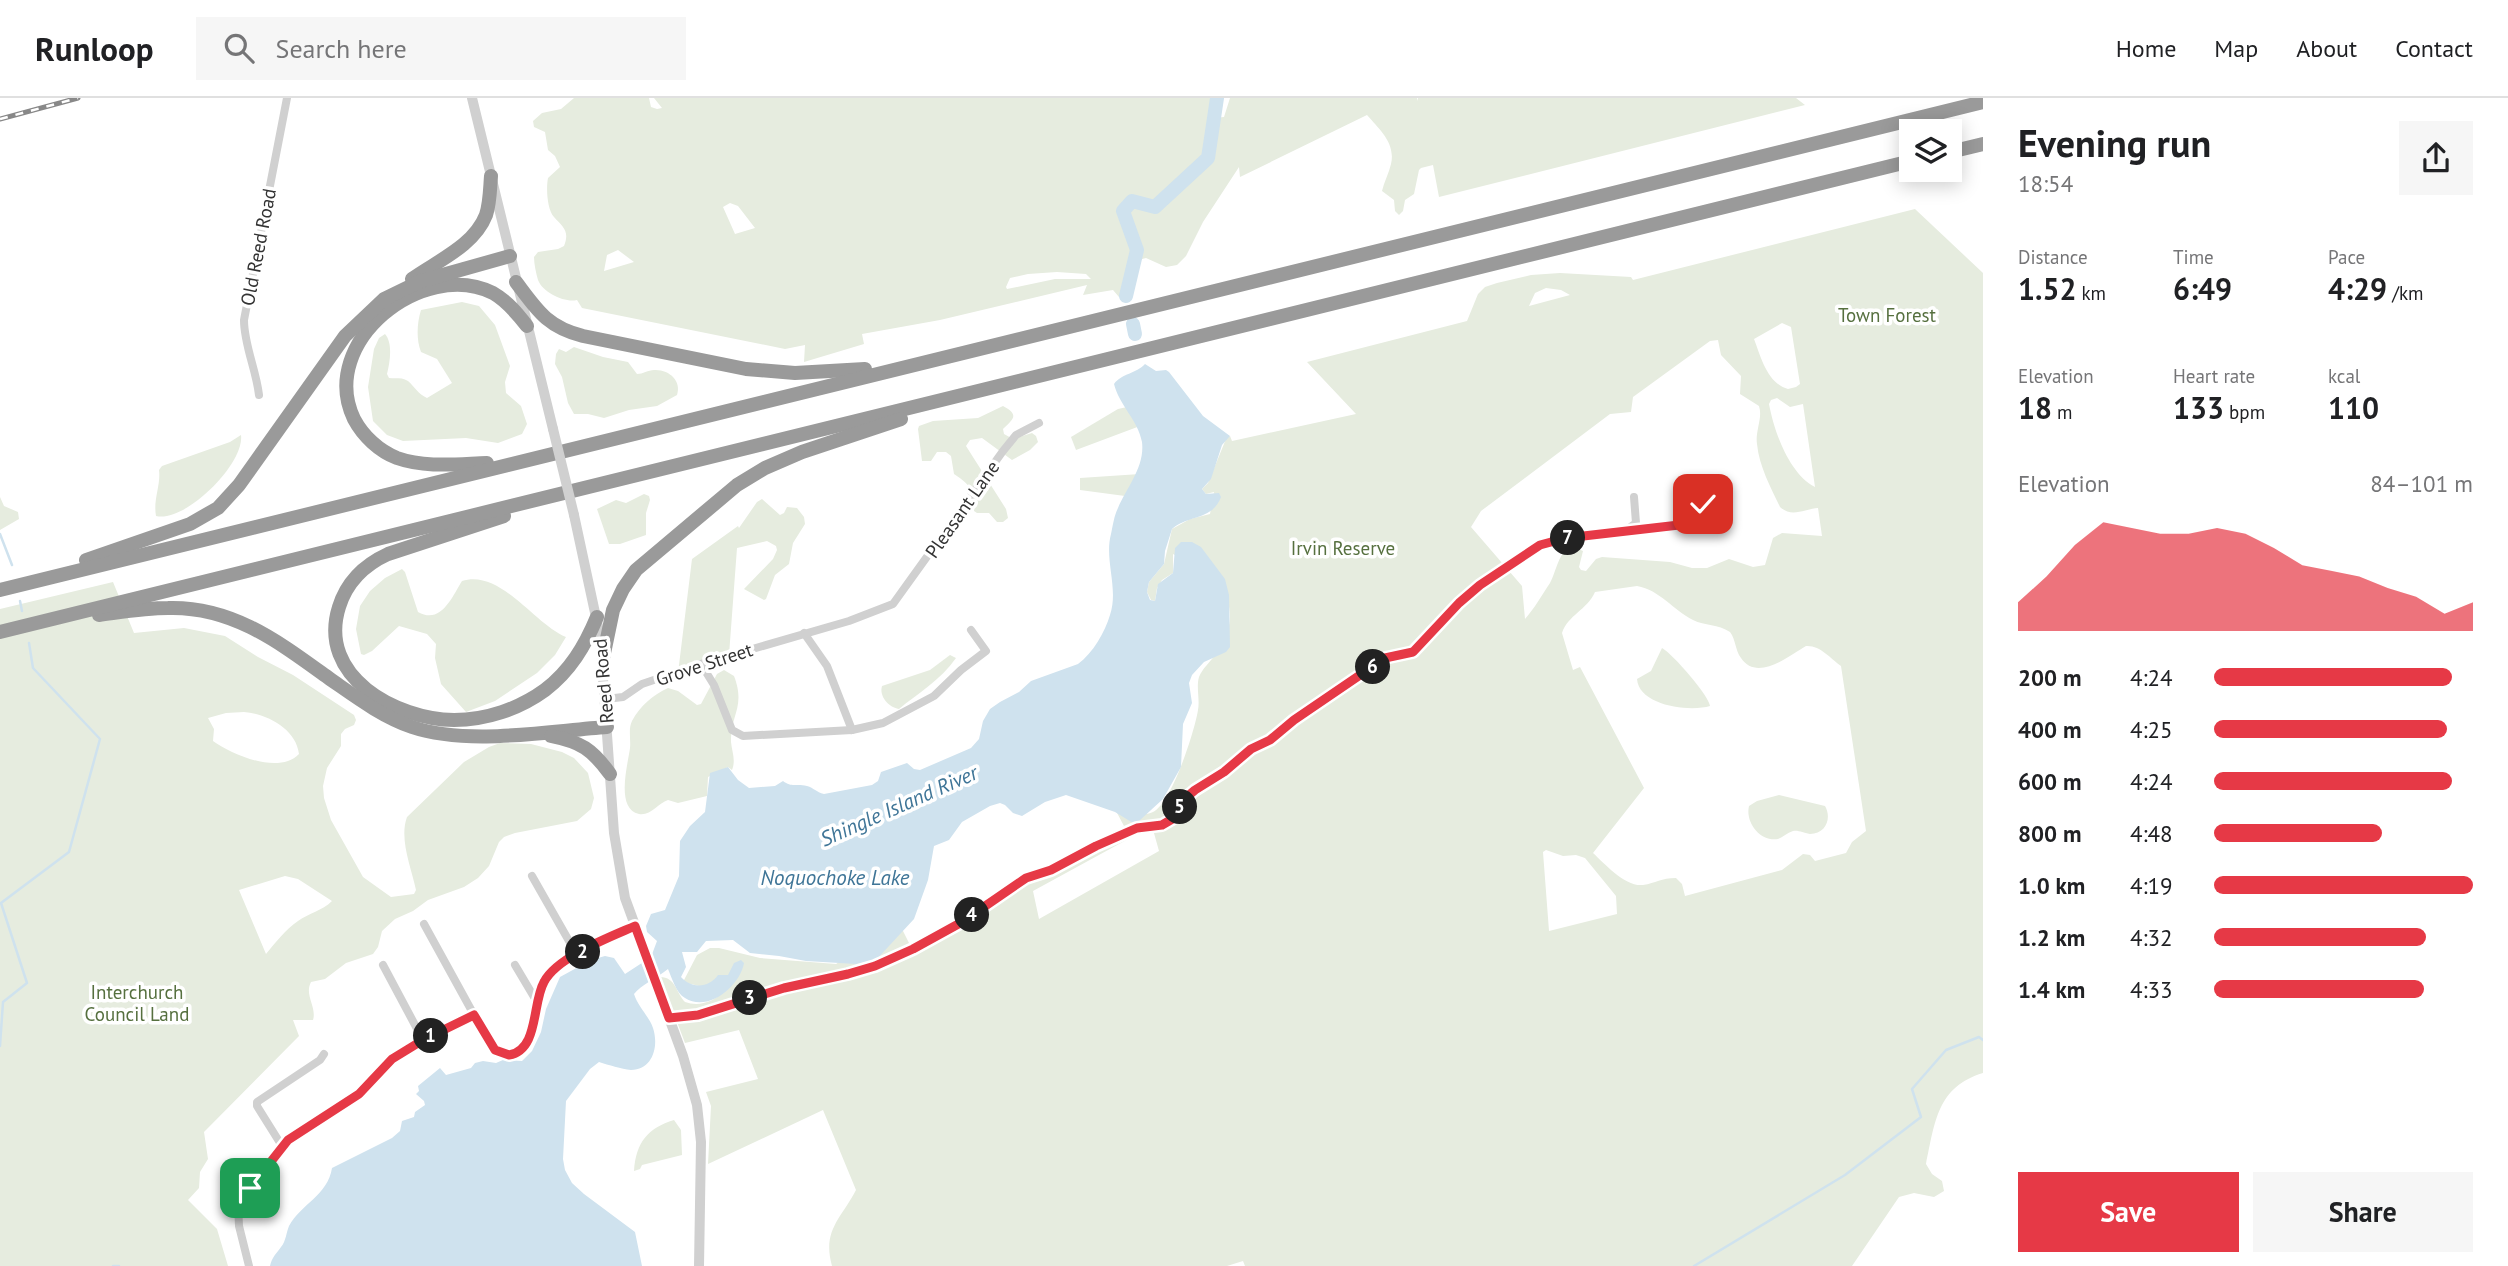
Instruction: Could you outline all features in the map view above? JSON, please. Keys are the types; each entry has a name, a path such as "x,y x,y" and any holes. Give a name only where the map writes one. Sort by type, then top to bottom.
{"highway":[{"path":"0,590 1983,102"},
{"path":"1962,149 1983,144"},
{"path":"0,632 1899,164"},
{"path":"23,584 190,524 218,508 239,485 345,336 372,307 461,246 474,234 487,208 491,176"},
{"path":"394,292 421,281 510,256"},
{"path":"516,282 542,316 555,326 573,334 636,348 720,365 779,372 825,372 908,366"},
{"path":"516,462 433,464 404,460 389,454 369,439 356,422 347,399 346,375 358,343 377,319 400,302 432,290 462,286 486,290 511,306 527,326"},
{"path":"603,658 613,610 636,570 745,479 803,452 975,391"},
{"path":"579,489 388,554 370,563 345,591 338,608 336,637 349,672 360,685 377,697 422,716 467,719 507,710 547,688 578,657 597,617"},
{"path":"32,623 167,608 205,611 263,632 368,706 412,727 452,735 532,733 607,727"},
{"path":"532,733 585,746 598,757 610,774"}],"street":[{"name":"Old Reed Road","path":"259,395 257,373 244,332 244,320 287,98"},
{"name":"Reed Road","path":"472,98 597,617 603,658 618,866 625,898 684,1056 697,1105 701,1142 699,1266"},
{"name":"Pleasant Lane","path":"893,604 1016,435 1039,423"},
{"path":"1622,533 1636,523 1634,497"},
{"path":"669,1018 698,1015 784,988 875,966 913,949 955,926 1026,878 1051,870 1137,828 1162,825 1174,818 1182,801 1195,790 1385,658 1413,652 1459,603 1480,585 1540,545 1566,538 1679,525 1703,504"},
{"name":"Grove Street","path":"606,699 623,697 642,684 871,614 893,604"},
{"path":"701,664 714,685 732,730 743,736 852,730 883,723 934,696 986,651 971,630"},
{"path":"804,633 827,666 852,730"},
{"path":"532,876 577,955"},
{"path":"424,924 490,1044 503,1054 514,1054 524,1046 542,986 550,973 577,955 635,926"},
{"path":"383,965 423,1040"},
{"path":"514,965 537,1002"},
{"path":"249,1266 237,1205 282,1146 359,1094 392,1059 474,1015"},
{"path":"282,1146 257,1102 320,1060 324,1054"}],"green space":[{"path":"574,98 649,98 651,107 657,109 662,108 654,98 1210,98 1213,118 1224,117 1230,98 1417,98 1418,101 1418,98 1796,98 1805,105 1439,197 1433,165 1421,168 1414,194 1405,200 1403,211 1399,215 1395,211 1394,200 1382,191 1391,164 1391,149 1367,115 1240,177 1239,167 1203,222 1186,256 1177,265 1166,267 1146,258 1138,260 1125,297 1119,297 1113,290 1083,295 1087,285 940,320 862,334 864,344 804,362 805,345 785,349 582,308 577,300 572,301 549,293 541,285 534,257 538,252 564,246 566,237 565,230 550,209 547,187 548,178 560,167 555,156 548,150 545,132 534,127 533,121 542,113 561,109","holes":["730,203 738,206 755,228 735,234 723,207","618,250 634,262 604,271 607,255","1028,274 1086,274 1091,279 1055,279 1007,289 1010,278"]},
{"path":"1915,209 1983,273 1983,1073 1956,1087 1947,1097 1936,1120 1926,1164 1932,1174 1942,1181 1944,1191 1934,1197 1914,1193 1899,1197 1852,1266 1245,1266 1243,1261 1227,1266 832,1266 829,1243 831,1234 856,1190 823,1110 708,1164 711,1106 706,1092 758,1079 739,1030 685,1043 660,977 673,983 685,1002 701,1004 723,992 683,982 697,955 710,948 760,958 836,964 899,923 910,945 1124,826 1116,811 1140,814 1153,812 1168,795 1182,765 1198,710 1199,677 1226,637 1230,613 1224,584 1173,554 1173,573 1162,580 1157,588 1155,601 1151,600 1147,592 1149,582 1164,564 1172,529 1190,519 1210,514 1214,492 1206,494 1202,489 1208,483 1226,439 1230,436 1232,441 1356,414 1307,362 1467,321 1478,294 1485,287 1531,275 1560,273 1631,277 1633,280","holes":["1546,288 1561,290 1570,295 1529,306 1535,293","1782,323 1791,327 1800,384 1788,389 1781,386 1766,368 1754,339","1718,340 1721,355 1741,376 1740,394 1759,406 1758,452 1780,507 1789,512 1818,508 1822,536 1782,533 1773,538 1765,565 1753,567 1729,559 1707,568 1692,568 1670,562 1602,557 1596,559 1586,571 1579,567 1583,551 1572,546 1564,552 1550,583 1525,619 1522,586 1471,527 1481,511 1610,414 1631,412 1633,397 1710,341","1777,398 1790,407 1803,404 1815,487 1806,481 1790,462 1779,439 1769,404","1637,586 1645,588 1693,620 1730,632 1741,658 1756,668 1773,665 1806,646 1820,650 1841,666 1866,831 1852,842 1846,853 1815,861 1810,855 1803,854 1782,870 1685,896 1682,884 1676,878 1636,885 1616,874 1593,853 1644,788 1580,667 1573,670 1562,633 1595,592","1152,826 1159,851 1039,919 1033,891","1546,850 1563,856 1576,855 1585,858 1616,896 1617,914 1549,931 1543,852"]},
{"path":"462,302 479,306 495,325 510,366 505,382 506,393 521,406 527,424 522,434 498,443 466,438 403,441 387,435 373,421 368,387 374,349 379,338 385,334 389,342 389,378 406,380 427,398 452,383 437,359 421,352 418,331 421,310"},
{"path":"574,347 628,362 637,374 652,370 665,372 676,381 677,395 657,406 629,410 604,418 574,414 555,364 559,349 566,352"},
{"path":"1003,406 1013,415 1003,429 1004,434 1013,439 1032,433 1038,442 1012,460 982,438 970,440 966,446 1006,509 1008,518 997,522 989,513 974,511 970,489 954,474 951,456 946,452 937,452 931,461 922,461 918,429 919,426 933,421 978,418"},
{"path":"1127,407 1148,423 1076,450 1071,437 1118,409"},
{"path":"241,435 240,447 233,461 211,489 182,510 168,516 156,516 159,470 162,466 230,442"},
{"path":"1140,474 1125,496 1080,490 1080,478"},
{"path":"644,494 649,496 650,500 646,513 646,535 620,544 609,544 597,509 616,500 626,503"},
{"path":"0,497 4,506 18,512 19,519 0,530"},
{"path":"762,499 780,515 787,507 797,508 804,517 805,524 793,543 789,564 775,575 764,600 744,589 773,559 776,546 767,541 737,548 729,655 678,673 692,559 738,526 739,528"},
{"path":"402,569 418,612 433,615 439,612 450,601 462,581 476,579 504,590 566,637 555,655 537,673 495,701 466,712 441,684 435,658 436,644 427,634 399,626 372,651 361,654 356,629 360,606 370,591 385,578"},
{"name":"Interchurch Council Land","path":"113,582 134,633 184,628 225,636 293,675 354,715 354,725 341,734 341,746 327,768 323,786 324,798 331,820 363,877 391,897 414,894 416,890 405,844 407,817 464,762 500,743 531,744 574,758 588,773 594,798 591,809 577,821 504,837 499,842 489,866 478,878 464,887 428,900 395,919 382,931 378,947 373,954 346,963 325,979 311,982 309,992 313,1020 293,1020 299,1036 204,1132 208,1159 200,1172 199,1188 188,1200 217,1229 228,1266 0,1266 0,609","holes":["226,713 253,713 279,724 292,737 299,754 280,763 268,763 244,757 213,741 214,729 208,718","285,876 298,879 332,901 293,925 266,954 239,890"]},
{"path":"1662,648 1690,676 1710,706 1690,708 1667,705 1646,695 1640,688 1637,679 1651,671"},
{"path":"950,655 956,658 943,673 899,709 885,700 882,686 930,670"},
{"path":"724,670 734,676 738,696 731,733 734,759 732,770 728,767 708,777 707,796 678,803 668,800 643,814 632,810 627,804 625,785 630,727 635,716 647,702 668,688 678,691 697,705 701,704 717,674"},
{"path":"1779,795 1825,806 1828,820 1824,828 1810,834 1793,831 1778,839 1760,834 1749,818 1749,806"},
{"path":"674,1120 681,1130 682,1155 642,1165 634,1171 637,1152 645,1138 657,1127"}],"water":[{"name":"Noquochoke Lake","path":"1145,364 1156,371 1169,372 1203,416 1230,436 1222,445 1211,479 1202,489 1206,494 1219,493 1221,497 1206,514 1172,529 1164,564 1149,582 1147,592 1150,600 1155,601 1158,584 1173,573 1175,548 1181,542 1192,542 1201,547 1225,579 1229,595 1230,647 1226,652 1204,662 1192,675 1189,683 1192,703 1183,724 1181,767 1163,799 1139,821 1133,823 1115,812 1066,795 1045,802 1022,816 1000,803 990,806 962,822 949,840 934,846 928,880 914,919 876,960 856,964 806,961 750,953 733,940 706,941 697,952 682,952 686,967 681,977 690,984 705,985 718,975 728,975 734,963 741,960 744,963 741,972 722,995 703,1002 685,998 677,989 668,969 637,991 634,994 636,999 655,1035 652,1056 645,1066 639,1069 631,1070 599,1062 590,1069 566,1101 563,1159 572,1183 635,1232 642,1266 270,1266 294,1218 320,1192 332,1168 392,1138 400,1131 402,1121 414,1117 415,1112 425,1105 416,1094 419,1091 418,1086 440,1068 446,1075 471,1068 475,1063 483,1061 522,1061 532,1051 541,1032 546,1009 560,977 591,960 605,956 614,958 625,974 651,957 657,941 647,932 646,926 651,914 665,910 679,876 680,841 690,826 705,812 710,773 728,767 738,780 749,788 775,786 783,781 807,786 824,794 872,785 878,781 881,772 907,763 920,770 971,748 979,739 983,721 990,709 1000,702 1019,692 1031,681 1078,664 1089,654 1098,642 1110,615 1113,595 1109,544 1117,511 1138,468 1142,451 1140,434 1114,384"}],"waterway":[{"name":"Shingle Island River","path":"1126,296 1137,250 1123,211 1132,201 1155,207 1208,158 1217,98"},
{"name":"Shingle Island River","path":"1133,324 1135,334"},
{"path":"0,534 12,565"},
{"path":"20,601 22,611"},
{"path":"0,1046 3,1002 27,983 1,903 69,852 100,739 33,668 29,643"},
{"path":"1694,1266 1845,1175 1921,1117 1912,1089 1946,1050 1979,1037 1983,1040"},
{"path":"113,1266 119,1266"}],"railway":[{"path":"0,119 78,98"}],"route":[{"path":"250,1188 288,1140 366,1089 392,1059 423,1040 474,1015 490,1044 499,1053 509,1055 521,1050 530,1033 542,986 550,973 621,932 635,926 669,1018 698,1015 784,988 875,966 962,922 1026,878 1067,863 1096,846 1137,828 1162,825 1174,818 1182,801 1195,790 1385,658 1413,652 1459,603 1480,585 1540,545 1566,538 1679,525 1703,504"}],"park label":[{"name":"Town Forest","path":"1887,315"},
{"name":"Irvin Reserve","path":"1343,548"}]}
